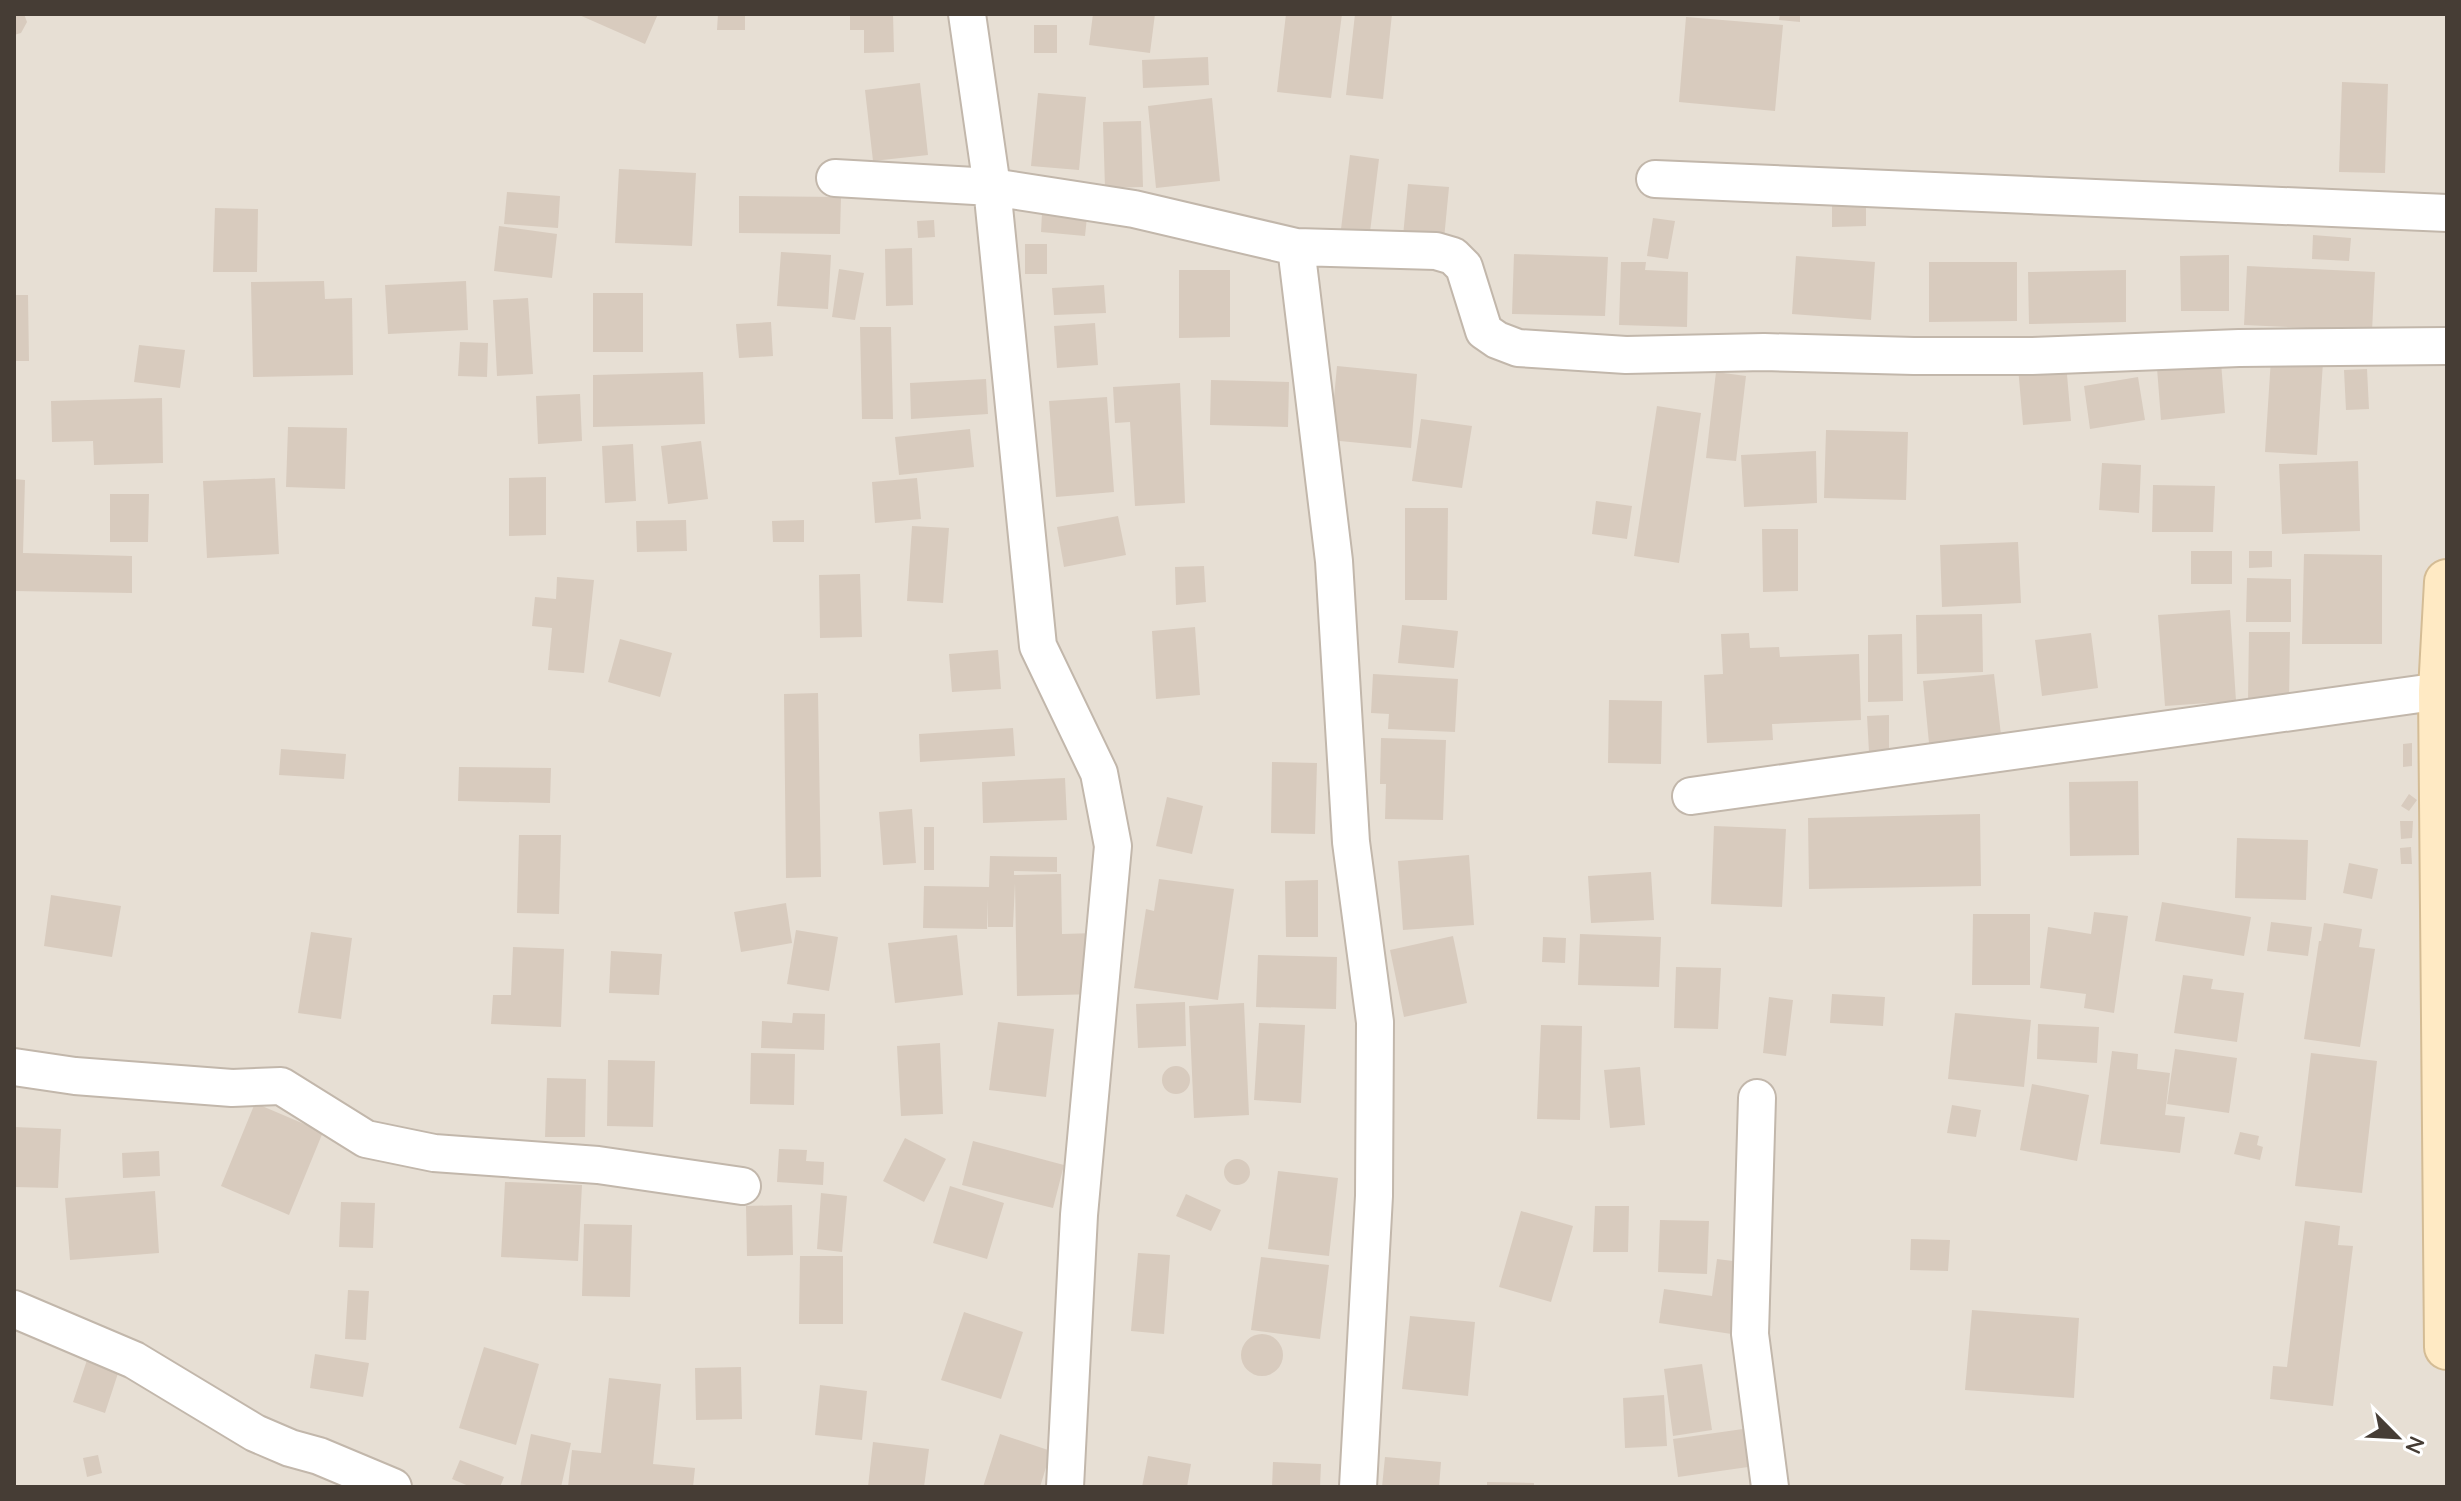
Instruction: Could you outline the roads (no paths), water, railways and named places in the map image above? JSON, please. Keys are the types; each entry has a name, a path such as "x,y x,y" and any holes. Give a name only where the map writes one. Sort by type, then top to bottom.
{"street":[{"path":"967,14 992,187 1038,646 1099,773 1113,846 1079,1215 1065,1487"},
{"path":"835,178 992,187 1134,209 1296,247 1436,251 1453,256 1464,267 1484,331 1518,348 1626,355 1764,352 2003,356 2239,348 2447,346"},
{"path":"1655,179 2447,213"},
{"path":"1296,247 1334,561 1351,842 1375,1022 1374,1196 1358,1487"},
{"path":"2447,582 2447,1347"},
{"path":"1691,796 2445,694"},
{"path":"14,1067 75,1076 232,1088 281,1086 366,1139 434,1153 598,1165 742,1186"},
{"path":"1757,1098 1750,1334 1770,1487"},
{"path":"14,1309 134,1360 255,1433 393,1487"}]}
